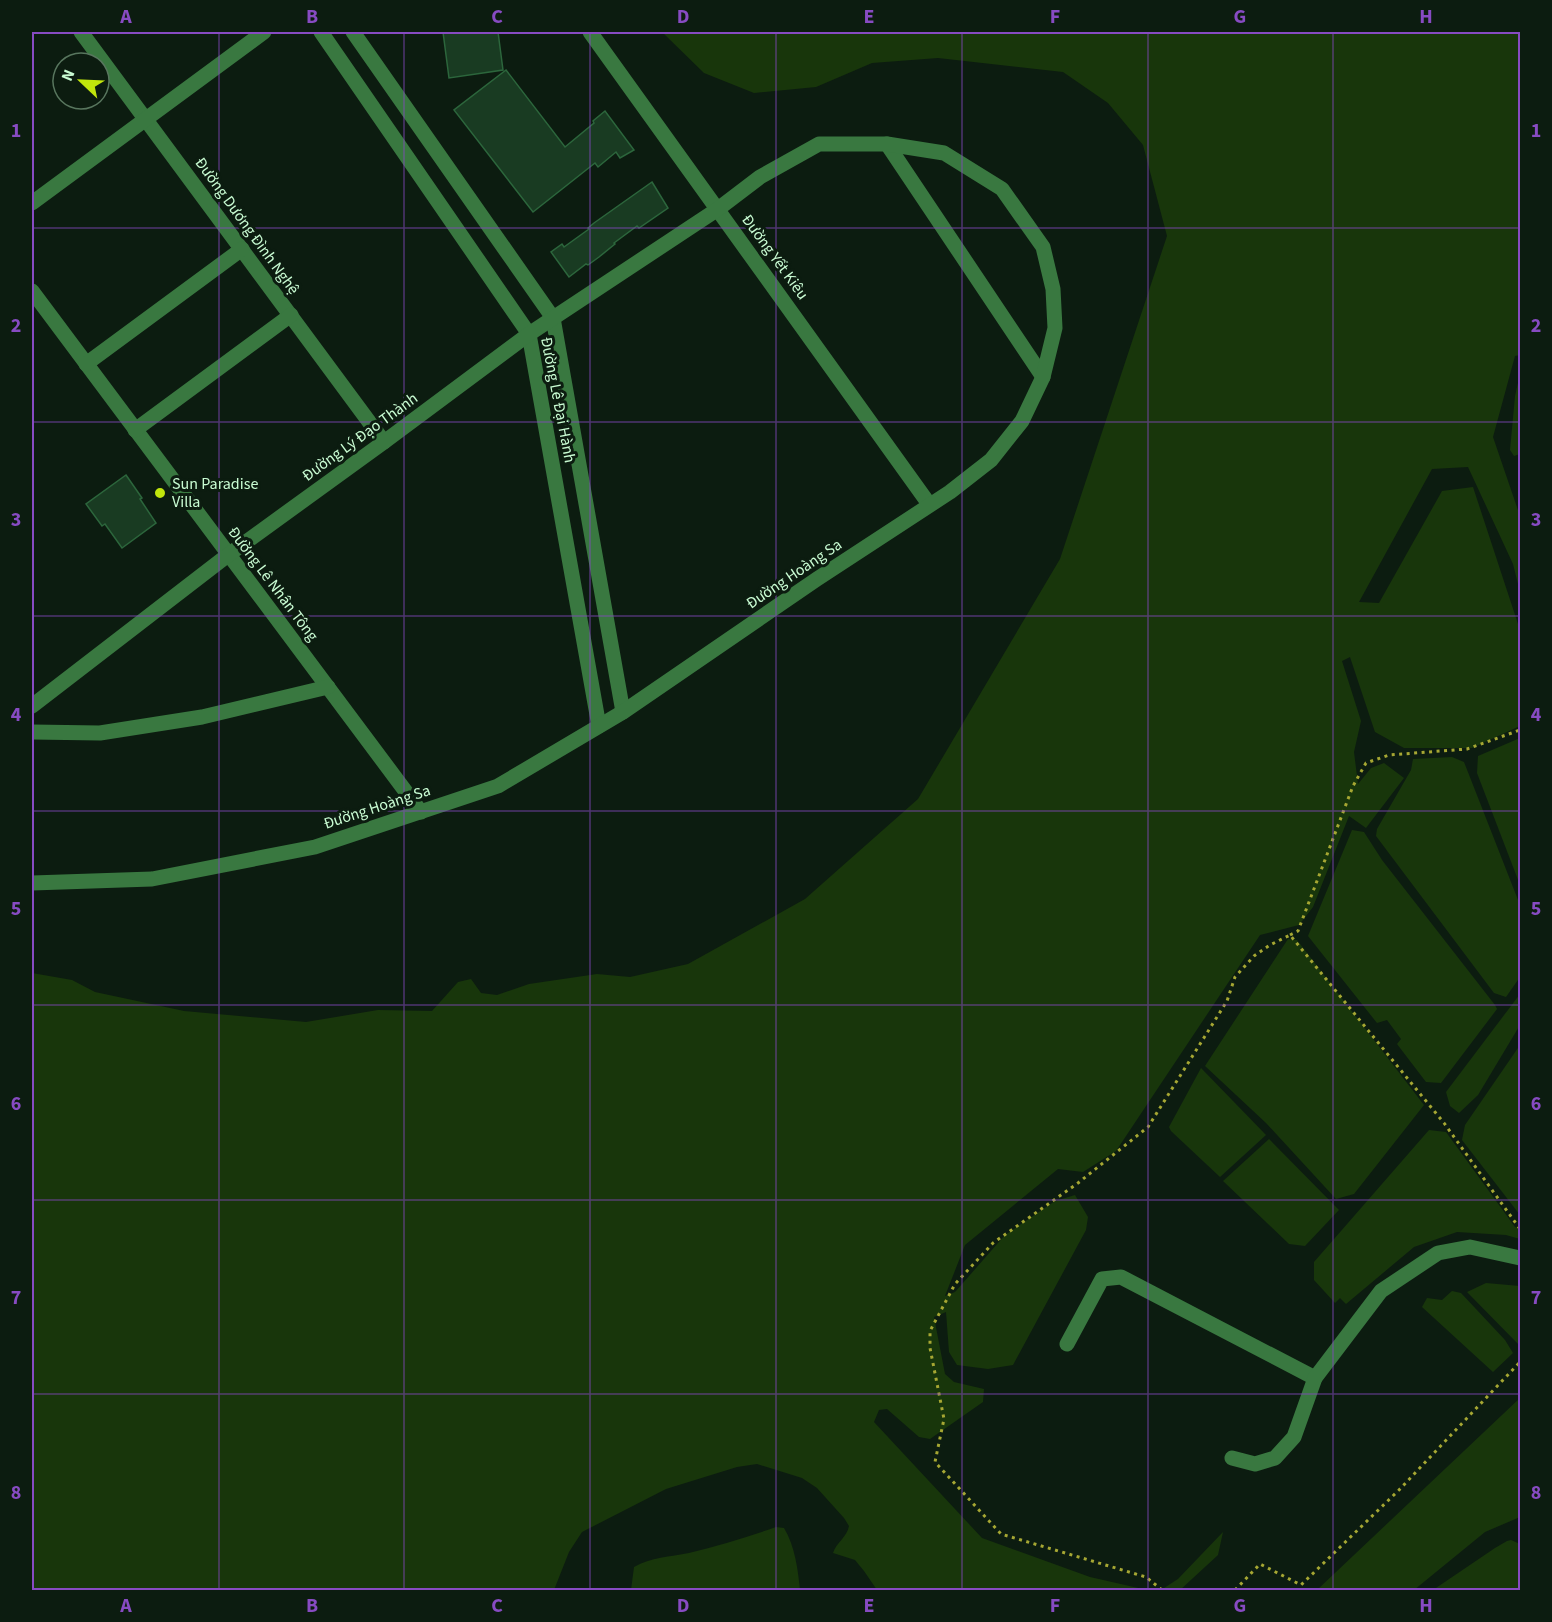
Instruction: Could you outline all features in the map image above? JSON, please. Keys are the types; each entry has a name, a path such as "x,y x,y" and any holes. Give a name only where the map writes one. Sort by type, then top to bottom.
{"street":[{"name":"Đường Dương Đình Nghệ","path":"81,32 384,442"},
{"path":"32,204 264,32"},
{"name":"Đường Lê Đại Hành","path":"321,32 529,334 599,726"},
{"name":"Đường Lê Đại Hành","path":"353,32 553,318 623,712"},
{"name":"Đường Yết Kiêu","path":"590,32 929,504"},
{"name":"Đường Hoàng Sa","path":"32,883 152,879 315,847 498,786 623,712 817,579 950,492 990,460 1022,421 1043,377 1055,328 1053,289 1043,247 1002,189 944,153 887,144 819,144 760,177 718,209"},
{"path":"887,144 1043,377"},
{"name":"Đường Lý Đạo Thành","path":"32,706 228,555 529,334 718,209"},
{"path":"86,363 242,249"},
{"name":"Đường Lê Nhân Tông","path":"32,291 421,812"},
{"path":"135,430 291,315"},
{"path":"32,732 100,733 202,717 328,687"},
{"path":"1232,1458 1255,1464 1275,1458 1294,1437 1315,1378 1381,1291 1438,1253 1470,1247 1521,1258"},
{"path":"1068,1344 1102,1279 1121,1277 1315,1378"}],"path":[{"path":"1162,1590 1146,1576 1001,1534 935,1462 944,1419 930,1348 930,1331 955,1284 993,1243 1078,1184 1148,1127 1227,1001 1235,977 1254,956 1298,931 1353,786 1366,763 1389,755 1467,749 1521,730"},
{"path":"1290,935 1444,1123 1521,1229"},
{"path":"1235,1590 1260,1564 1300,1585 1399,1490 1521,1362"}],"shaded area":[{"path":"662,32 1520,32 1520,355 1515,356 1493,437 1520,516 1520,592 1513,564 1468,467 1432,469 1359,602 1379,603 1442,491 1473,487 1520,630 1520,726 1472,748 1404,748 1375,732 1350,657 1342,661 1361,721 1354,752 1358,784 1371,768 1384,763 1404,778 1366,828 1349,816 1313,907 1299,925 1260,935 1116,1151 1083,1172 1058,1169 965,1245 945,1296 955,1292 1005,1235 1055,1201 1075,1195 1088,1217 1086,1230 1013,1365 988,1369 957,1365 949,1352 946,1312 934,1317 945,1374 954,1382 984,1389 983,1402 930,1439 919,1437 887,1409 879,1410 874,1422 982,1538 1090,1577 1147,1590 877,1590 855,1560 833,1553 849,1526 817,1488 802,1478 757,1464 737,1467 666,1489 582,1532 569,1552 554,1590 32,1590 32,973 72,980 95,992 184,1011 306,1022 378,1010 432,1011 458,982 471,979 481,993 497,995 529,984 597,974 630,977 688,964 805,899 918,799 1060,559 1167,236 1143,145 1108,103 1063,72 938,58 872,63 816,87 754,93 704,73"},
{"path":"1520,374 1520,454 1514,456 1510,450 1515,396"},
{"path":"1520,738 1520,885 1477,773 1478,756"},
{"path":"1452,757 1464,762 1520,905 1520,977 1506,997 1494,993 1376,836 1377,829 1411,770 1413,759"},
{"path":"1352,830 1364,832 1382,860 1497,1009 1441,1083 1426,1082 1397,1044 1401,1039 1387,1020 1377,1023 1308,936"},
{"path":"1288,939 1297,940 1424,1105 1354,1194 1336,1199 1266,1123 1205,1066"},
{"path":"1520,994 1520,1025 1478,1095 1459,1113 1450,1106 1446,1092"},
{"path":"1520,1045 1520,1215 1462,1140 1465,1125"},
{"path":"1201,1068 1266,1135 1220,1177 1169,1127"},
{"path":"1429,1130 1446,1132 1515,1227 1520,1228 1520,1239 1506,1235 1457,1232 1414,1247 1346,1304 1340,1298 1335,1303 1314,1280 1314,1262"},
{"path":"1269,1139 1339,1210 1305,1246 1289,1244 1223,1181"},
{"path":"1486,1283 1520,1286 1520,1346 1467,1292"},
{"path":"1452,1291 1461,1293 1505,1340 1513,1353 1493,1372 1422,1307 1427,1298 1442,1300"},
{"path":"1520,1398 1520,1517 1485,1532 1414,1590 1317,1590"},
{"path":"776,1527 784,1528 791,1542 800,1590 631,1590 634,1567 640,1564 654,1559 689,1553"},
{"path":"1223,1532 1218,1555 1180,1590 1161,1590 1178,1579"},
{"path":"1511,1540 1520,1544 1520,1590 1433,1590 1495,1548"}],"building":[{"path":"443,32 498,32 503,70 449,78"},
{"path":"506,70 565,147 605,111 634,150 620,158 616,152 598,167 595,163 533,212 454,110"},
{"path":"652,182 668,208 639,228 637,226 599,257 569,277 551,252 562,244 564,247"},
{"path":"126,475 156,523 122,548 105,524 102,526 86,504"}],"place":[{"name":"Sun Paradise Villa","path":"160,493"}]}
